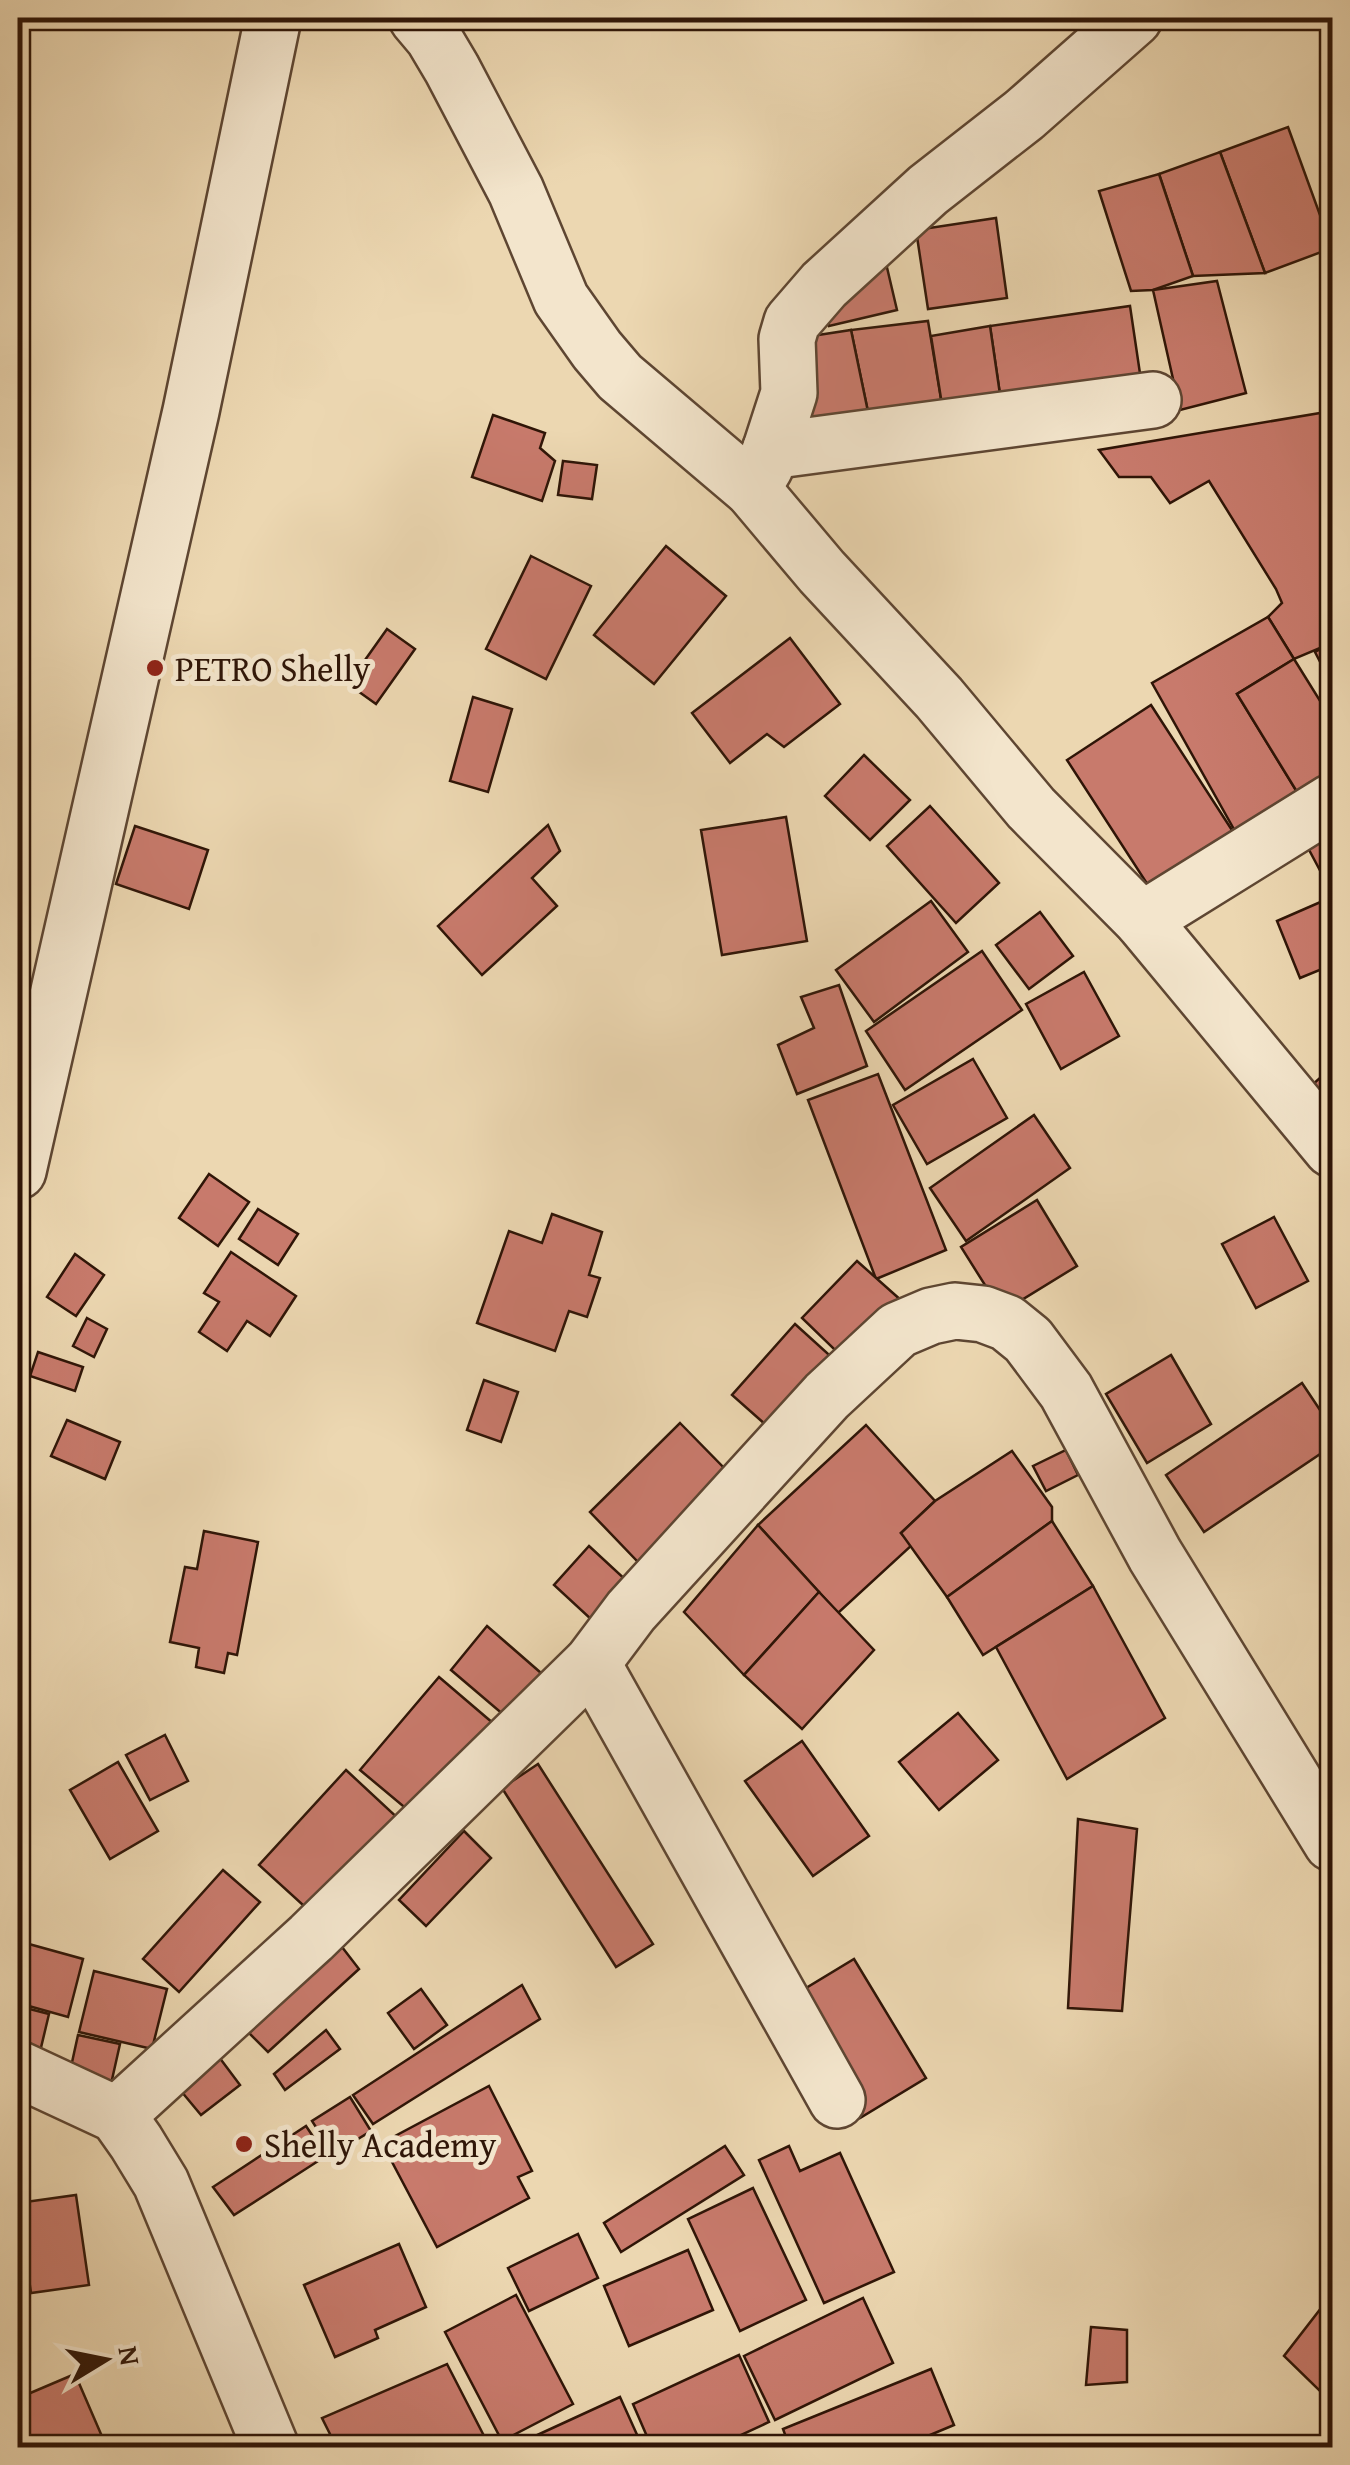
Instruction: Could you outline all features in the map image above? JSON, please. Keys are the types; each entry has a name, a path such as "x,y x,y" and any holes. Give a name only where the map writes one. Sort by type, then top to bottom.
{"street":[{"path":"18,1172 191,411 273,18"},
{"path":"417,18 452,69 516,191 561,299 597,350 620,377 761,470 822,572 939,698 1031,808 1142,920 1332,1149"},
{"path":"761,470 788,393 786,340 792,322 928,190 1024,115 1134,18"},
{"path":"761,470 1154,400"},
{"path":"1142,920 1332,802"},
{"path":"117,2116 311,1938 592,1663 631,1612 814,1410 898,1330 930,1316 955,1311 984,1314 1007,1323 1028,1340 1066,1390 1155,1554 1332,1843"},
{"path":"592,1663 838,2100"},
{"path":"18,2069 117,2116 161,2183 271,2448"}],"building":[{"path":"1288,127 1332,248 1265,273 1220,152"},
{"path":"1220,152 1265,273 1193,276 1159,174"},
{"path":"1159,174 1193,276 1153,290 1131,291 1099,191"},
{"path":"996,218 1007,298 928,309 916,230"},
{"path":"885,259 897,310 829,326 822,297 862,288 858,265"},
{"path":"1217,281 1246,393 1180,410 1153,290"},
{"path":"1130,306 1142,387 1002,408 990,326"},
{"path":"928,321 943,411 872,431 851,330"},
{"path":"990,326 1002,408 943,411 931,336"},
{"path":"851,330 872,431 790,462 779,341"},
{"path":"1332,411 1332,643 1294,659 1268,617 1282,603 1276,589 1209,481 1170,503 1151,477 1119,477 1099,450"},
{"path":"493,415 545,433 540,448 555,461 542,501 472,477"},
{"path":"563,461 597,465 592,499 558,495"},
{"path":"666,546 726,596 654,684 594,635"},
{"path":"531,556 591,586 546,679 486,649"},
{"path":"1268,617 1294,659 1237,694 1302,800 1240,840 1152,683"},
{"path":"387,629 415,649 376,704 348,684"},
{"path":"790,638 840,704 784,747 767,734 730,763 692,713"},
{"path":"1332,643 1332,685 1315,652"},
{"path":"1294,659 1332,720 1332,781 1302,800 1237,694"},
{"path":"473,697 512,709 488,792 450,781"},
{"path":"1151,705 1239,841 1155,896 1067,760"},
{"path":"864,755 910,800 870,840 825,796"},
{"path":"930,806 999,883 956,923 887,846"},
{"path":"786,817 807,941 722,955 701,830"},
{"path":"548,825 560,851 532,878 557,906 482,975 438,926"},
{"path":"135,826 208,850 189,909 116,884"},
{"path":"1332,832 1332,893 1307,846"},
{"path":"1332,897 1332,965 1300,978 1277,921"},
{"path":"931,901 968,952 874,1022 836,970"},
{"path":"1040,912 1073,956 1029,989 996,945"},
{"path":"982,951 1022,1010 905,1090 866,1031"},
{"path":"1084,972 1119,1036 1061,1069 1026,1004"},
{"path":"839,985 867,1066 797,1094 778,1045 814,1028 801,997"},
{"path":"973,1059 1007,1118 927,1164 893,1105"},
{"path":"1332,1067 1332,1108 1312,1085"},
{"path":"878,1074 946,1250 876,1279 808,1100"},
{"path":"1034,1115 1070,1168 966,1241 930,1188"},
{"path":"209,1174 249,1202 218,1246 179,1218"},
{"path":"1037,1200 1077,1266 1002,1312 961,1247"},
{"path":"258,1209 298,1234 278,1265 239,1239"},
{"path":"552,1214 602,1232 589,1275 600,1278 587,1317 569,1311 555,1351 477,1323 509,1231 542,1243"},
{"path":"1274,1217 1308,1281 1256,1308 1222,1244"},
{"path":"231,1252 296,1296 270,1336 247,1321 227,1351 199,1332 219,1302 204,1293"},
{"path":"75,1254 104,1275 76,1316 47,1297"},
{"path":"857,1261 903,1302 835,1350 802,1318"},
{"path":"87,1318 107,1329 94,1357 73,1346"},
{"path":"795,1324 837,1362 775,1433 732,1395"},
{"path":"38,1352 83,1367 75,1391 30,1376"},
{"path":"1171,1355 1211,1424 1147,1463 1106,1394"},
{"path":"484,1380 518,1392 501,1442 467,1430"},
{"path":"1302,1383 1332,1428 1332,1446 1204,1532 1166,1475"},
{"path":"67,1420 120,1442 105,1479 51,1456"},
{"path":"680,1423 728,1472 638,1562 590,1512"},
{"path":"866,1425 935,1501 901,1533 912,1545 838,1613 758,1525"},
{"path":"1066,1450 1078,1475 1046,1491 1033,1466"},
{"path":"1012,1451 1052,1507 1052,1521 947,1597 901,1533 935,1501"},
{"path":"1052,1521 1093,1586 983,1655 947,1597"},
{"path":"758,1525 819,1592 744,1675 684,1612"},
{"path":"204,1531 258,1542 237,1655 228,1653 224,1673 196,1667 199,1648 170,1642 185,1567 197,1569"},
{"path":"589,1546 628,1582 593,1621 554,1585"},
{"path":"1093,1586 1165,1718 1067,1779 996,1647"},
{"path":"819,1592 874,1650 802,1729 744,1675"},
{"path":"487,1626 541,1673 505,1716 451,1670"},
{"path":"439,1677 494,1724 415,1816 360,1770"},
{"path":"958,1713 998,1760 939,1810 899,1762"},
{"path":"165,1735 188,1781 150,1800 126,1755"},
{"path":"802,1741 869,1836 813,1876 745,1781"},
{"path":"118,1762 158,1831 110,1859 70,1790"},
{"path":"538,1764 653,1944 616,1967 502,1788"},
{"path":"346,1770 402,1822 315,1916 259,1865"},
{"path":"1078,1819 1137,1829 1122,2011 1068,2008"},
{"path":"464,1831 491,1858 426,1926 399,1900"},
{"path":"223,1870 260,1902 179,1992 143,1959"},
{"path":"18,1941 83,1959 68,2017 18,2003"},
{"path":"342,1947 359,1969 268,2052 249,2033"},
{"path":"854,1959 926,2078 860,2118 788,1999"},
{"path":"94,1971 167,1989 152,2049 79,2032"},
{"path":"522,1985 540,2019 373,2124 353,2095"},
{"path":"421,1989 447,2025 414,2049 388,2013"},
{"path":"18,2006 49,2014 39,2056 18,2051"},
{"path":"326,2030 340,2049 285,2090 274,2074"},
{"path":"78,2035 120,2044 111,2084 69,2076"},
{"path":"216,2053 240,2085 201,2115 176,2085"},
{"path":"489,2086 532,2171 518,2177 529,2198 437,2247 382,2143"},
{"path":"350,2097 371,2131 333,2154 312,2121"},
{"path":"306,2126 326,2156 234,2215 213,2187"},
{"path":"725,2146 744,2175 621,2252 604,2223"},
{"path":"789,2146 800,2171 840,2153 894,2272 824,2303 759,2160"},
{"path":"753,2188 806,2300 740,2331 688,2219"},
{"path":"76,2195 89,2285 31,2293 18,2203"},
{"path":"578,2234 598,2278 529,2311 508,2268"},
{"path":"399,2244 426,2307 375,2330 378,2338 335,2357 304,2285"},
{"path":"688,2250 713,2310 629,2346 604,2286"},
{"path":"1332,2294 1332,2381 1322,2393 1284,2356"},
{"path":"516,2295 573,2404 502,2441 445,2332"},
{"path":"863,2298 893,2363 775,2420 744,2356"},
{"path":"1091,2327 1127,2330 1127,2382 1086,2385"},
{"path":"739,2355 769,2422 713,2448 652,2448 633,2404"},
{"path":"447,2364 484,2436 458,2448 337,2448 322,2418"},
{"path":"18,2368 28,2394 75,2374 107,2448 26,2448 18,2432"},
{"path":"931,2369 954,2425 899,2448 790,2448 783,2429"},
{"path":"620,2397 643,2448 509,2448"}],"place":[{"name":"PETRO Shelly","path":"155,668"},
{"name":"Shelly Academy","path":"244,2144"}]}
